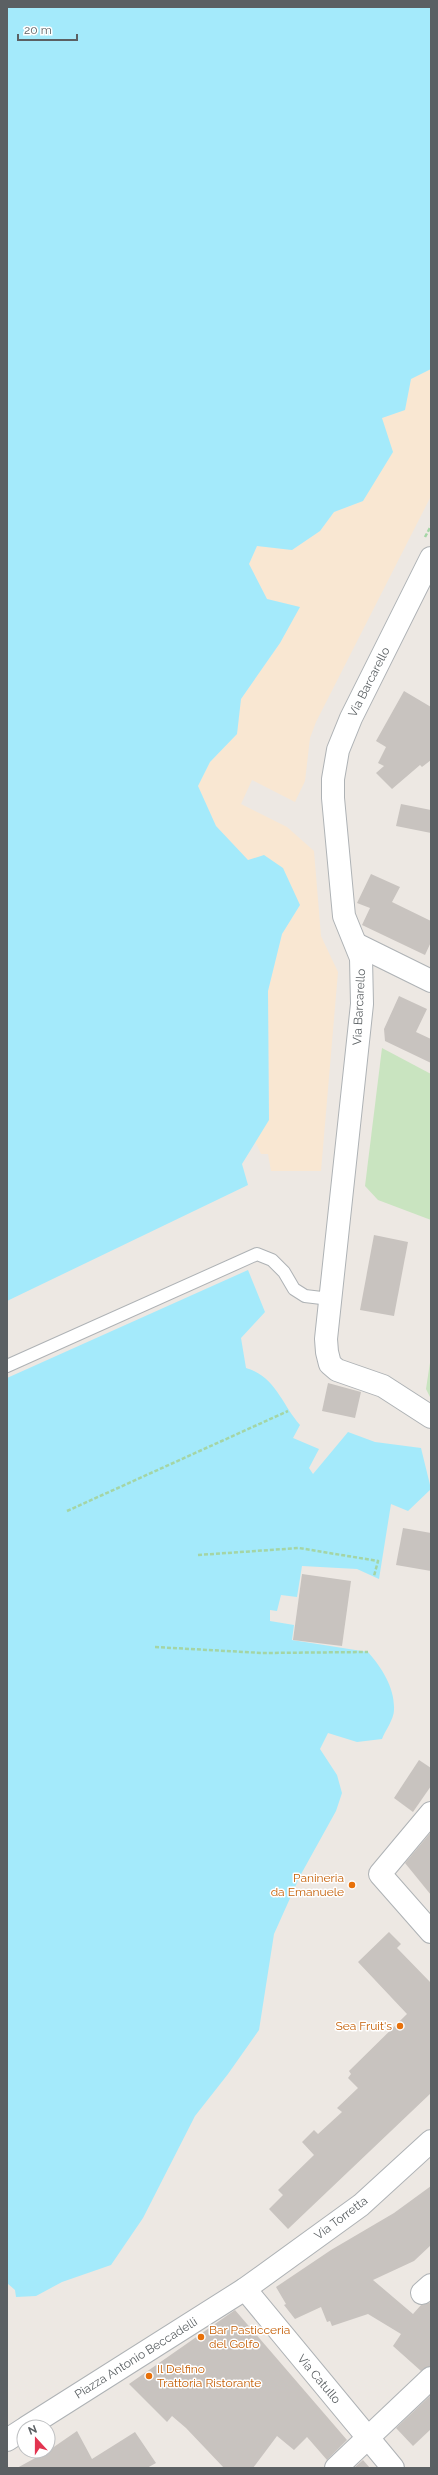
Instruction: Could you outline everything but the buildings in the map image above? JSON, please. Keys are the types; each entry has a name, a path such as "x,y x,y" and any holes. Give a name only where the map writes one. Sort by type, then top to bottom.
{"street":[{"name":"Via Barcarello","path":"431,558 351,718 335,763 333,798 344,916 348,930 356,944 363,970 362,1004 326,1345 330,1364 337,1370 383,1386 431,1417"},
{"path":"356,944 431,981"},
{"path":"431,1813 380,1874 431,1932"},
{"name":"Via Torretta","path":"245,2289 360,2205 431,2141"},
{"name":"Piazza Antonio Beccadelli","path":"40,2419 245,2289"},
{"name":"Via Catullo","path":"245,2289 393,2468"},
{"path":"336,2468 431,2378"},
{"path":"7,2440 16,2434"}],"lane":[{"path":"7,1366 257,1254 272,1260 284,1272 294,1289 305,1296 330,1299"}],"path":[{"path":"67,1511 288,1411"},
{"path":"198,1555 299,1548 378,1562 374,1576"},
{"path":"155,1647 262,1653 368,1652"}],"green space":[{"path":"382,1048 431,1074 431,1220 378,1200 365,1186"},
{"path":"431,1356 431,1399 426,1389"}],"sand":[{"path":"431,369 431,496 316,722 310,738 305,781 295,802 252,780 241,804 287,827 314,851 321,936 338,972 321,1171 271,1171 268,1154 261,1154 255,1141 269,1120 268,991 282,934 300,905 248,860 216,826 198,786 210,762 237,734 241,699 280,643 299,607 267,599 249,564 257,546 292,550 320,531 334,512 363,501 382,418 405,410 411,378"}],"water":[{"path":"7,7 431,7 431,369 411,379 405,410 382,418 393,452 363,501 334,512 320,531 292,550 257,546 249,564 267,599 300,607 280,643 241,699 237,734 210,762 198,786 216,826 248,860 264,855 283,868 300,905 282,934 268,991 269,1120 242,1164 248,1185 7,1301"},
{"path":"248,1270 265,1312 241,1338 246,1368 265,1378 278,1392 300,1425 293,1438 319,1449 309,1468 313,1474 348,1432 375,1442 421,1448 431,1489 408,1511 391,1504 379,1579 357,1569 302,1566 297,1597 281,1595 277,1611 270,1610 270,1621 294,1625 292,1640 368,1652 383,1672 390,1686 394,1702 394,1714 382,1739 357,1742 328,1733 320,1749 337,1775 342,1793 336,1811 300,1876 274,1934 259,2030 228,2074 195,2116 143,2218 111,2265 62,2282 36,2296 16,2297 15,2290 7,2283 7,1378"}],"place":[{"name":"Panineria da Emanuele","path":"352,1885"},
{"name":"Sea Fruit's","path":"400,2026"},
{"name":"Bar Pasticceria del Golfo","path":"201,2337"},
{"name":"Il Delfino Trattoria Ristorante","path":"149,2376"}]}
